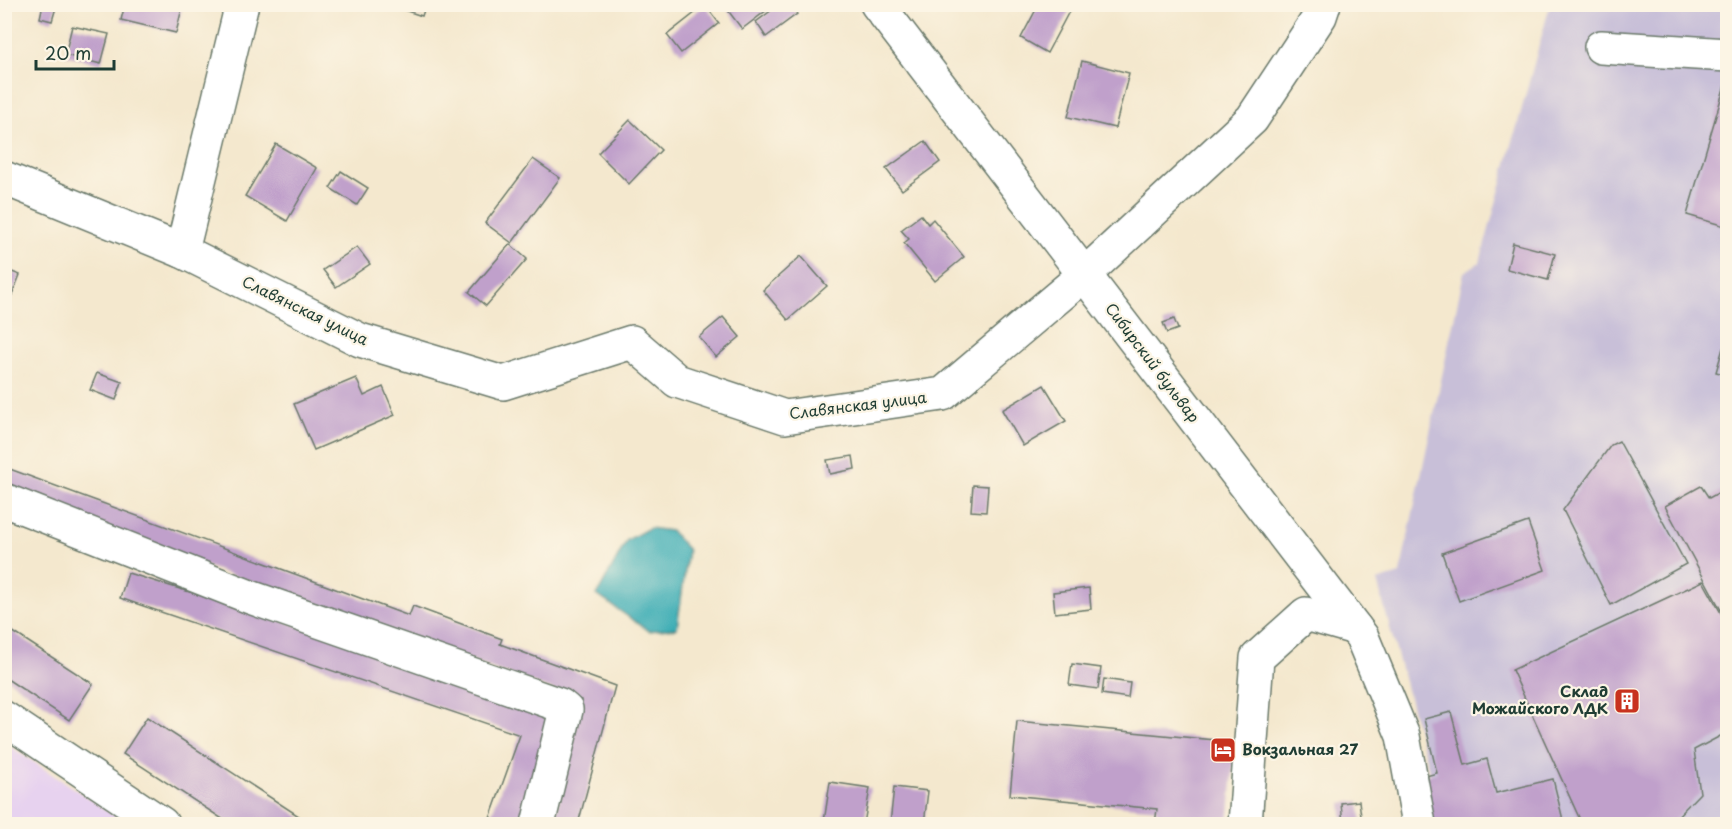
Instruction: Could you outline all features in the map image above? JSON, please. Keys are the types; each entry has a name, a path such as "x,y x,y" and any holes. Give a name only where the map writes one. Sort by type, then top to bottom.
{"street":[{"path":"182,251 242,4"},
{"name":"Славянская улица","path":"4,178 182,251 360,340 503,383 632,342 677,381 785,417 943,394 1084,275 1252,119 1320,16 1324,4"},
{"name":"Сибирский бульвар","path":"889,11 1084,275 1362,637 1403,736 1419,825"},
{"path":"1600,47 1728,55"},
{"path":"4,501 250,597 560,705 566,710 538,825"},
{"path":"1245,825 1257,658 1306,614 1355,628"},
{"path":"4,718 162,825"}],"shaded area":[{"path":"1550,5 1727,5 1727,824 1431,824 1419,778 1430,774 1377,581 1400,574 1464,272 1480,262"},
{"path":"5,743 127,824 5,824"}],"water":[{"path":"649,528 671,531 688,550 677,628 649,631 597,595 627,540"}],"building":[{"path":"43,4 57,4 52,21 40,18"},
{"path":"125,4 183,4 176,33 121,20"},
{"path":"393,4 426,4 422,16 392,6"},
{"path":"723,4 775,4 742,29"},
{"path":"780,4 790,4 797,14 766,37 756,22"},
{"path":"1039,4 1073,4 1047,53 1021,38"},
{"path":"705,5 719,23 681,53 667,35"},
{"path":"72,26 109,34 101,64 65,55"},
{"path":"1082,61 1129,73 1115,128 1068,117"},
{"path":"1728,78 1728,227 1687,215"},
{"path":"630,120 661,150 629,184 598,153"},
{"path":"925,141 940,162 902,190 886,169"},
{"path":"276,144 317,168 287,221 245,196"},
{"path":"533,159 560,178 512,243 485,223"},
{"path":"341,171 368,188 357,205 330,188"},
{"path":"921,215 928,224 933,219 964,257 935,281 904,243 909,239 901,230"},
{"path":"1513,243 1555,254 1548,280 1507,269"},
{"path":"510,244 527,259 486,306 469,292"},
{"path":"357,247 370,264 336,287 323,270"},
{"path":"801,256 827,286 788,320 763,290"},
{"path":"4,269 20,275 11,297 4,294"},
{"path":"723,317 740,337 716,357 699,337"},
{"path":"1174,319 1178,329 1167,333 1163,323"},
{"path":"1723,348 1728,349 1728,375 1716,372"},
{"path":"97,373 122,382 116,400 90,390"},
{"path":"356,378 364,396 383,387 395,415 314,450 294,404"},
{"path":"1044,385 1066,421 1023,446 1002,410"},
{"path":"1619,441 1686,564 1611,605 1563,510 1611,445"},
{"path":"853,456 855,469 830,474 827,460"},
{"path":"7,468 409,616 413,606 502,639 500,644 615,686 578,824 554,824 581,700 4,494 4,473"},
{"path":"973,485 988,486 986,512 971,511"},
{"path":"1701,486 1709,498 1725,489 1728,493 1728,528 1725,529 1728,533 1728,607 1721,610 1665,506"},
{"path":"1528,522 1545,570 1459,601 1442,553"},
{"path":"128,573 342,639 557,717 521,824 488,824 520,735 120,598"},
{"name":"Склад Можайского ЛДК","path":"1703,581 1721,613 1728,610 1728,732 1694,750 1700,793 1670,824 1582,824 1512,670"},
{"path":"1089,588 1091,609 1055,613 1053,592"},
{"path":"4,626 93,684 69,720 4,677"},
{"path":"1072,664 1101,668 1098,689 1069,685"},
{"path":"1104,679 1130,683 1128,698 1102,694"},
{"path":"1451,712 1465,765 1487,759 1496,793 1553,779 1564,824 1431,824 1419,778 1437,773 1424,719"},
{"path":"147,717 311,824 230,824 123,754"},
{"path":"1017,721 1236,742 1228,824 1155,824 1157,809 1010,795"},
{"path":"830,782 870,788 864,824 824,822"},
{"path":"894,787 928,791 924,824 890,824"},
{"path":"1359,801 1362,824 1343,824 1341,803"}],"place":[{"name":"Склад Можайского ЛДК","path":"1627,701"},
{"name":"Вокзальная 27","path":"1223,750"}]}
